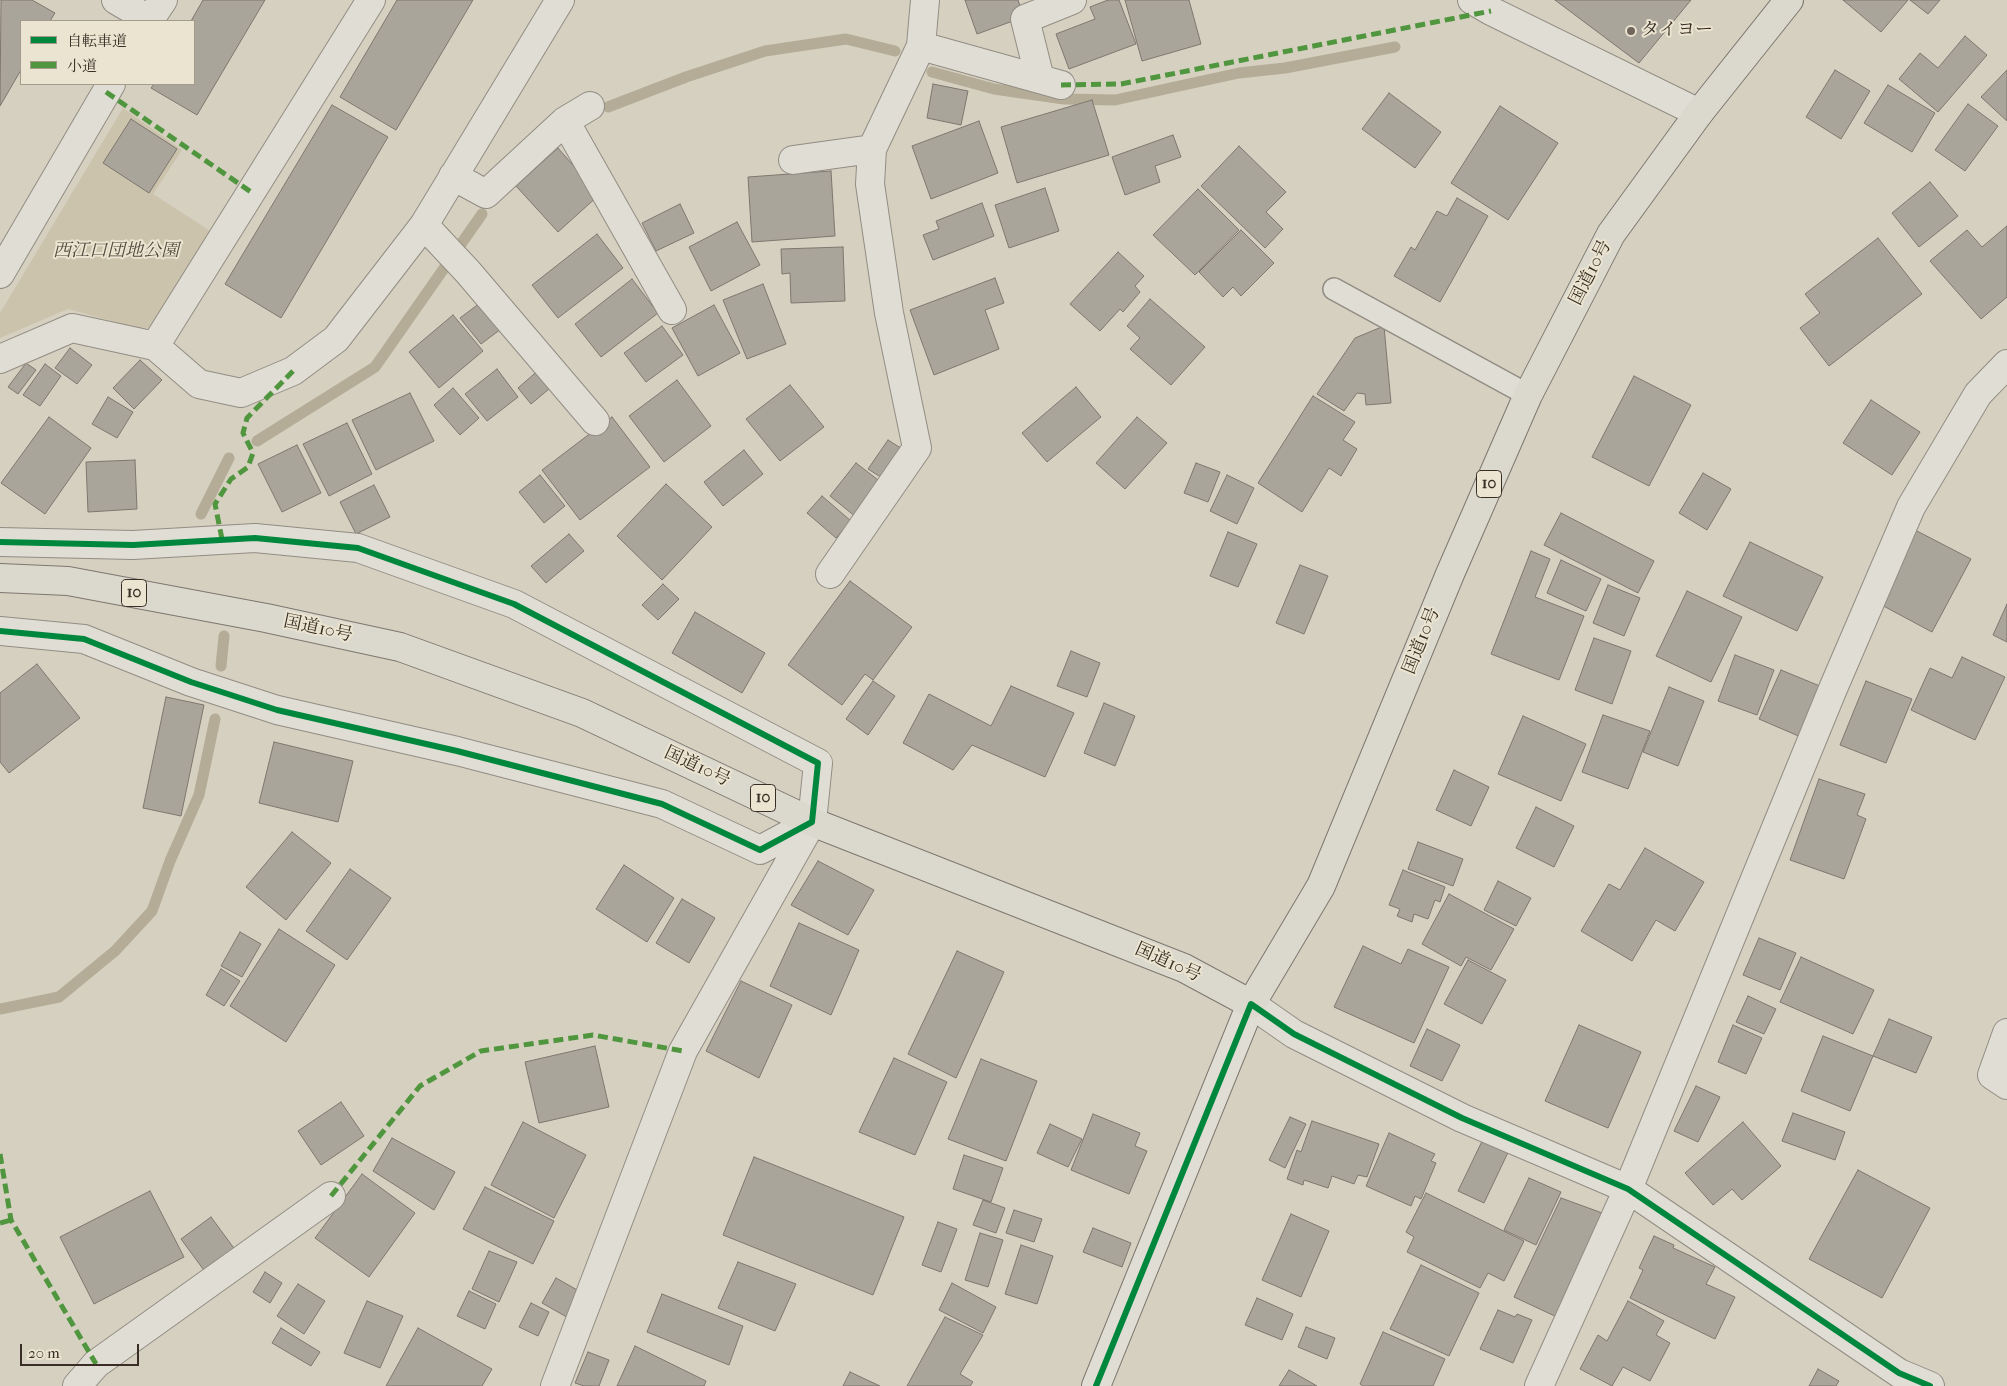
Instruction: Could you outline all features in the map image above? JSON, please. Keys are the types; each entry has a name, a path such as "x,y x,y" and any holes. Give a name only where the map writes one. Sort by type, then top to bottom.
{"highway":[{"name":"国道10号","path":"0,578 68,581 266,618 400,647 573,710 812,822 1184,968 1251,1004 1321,886 1446,583 1528,395 1611,234 1698,113 1789,0"}],"street":[{"path":"116,0 154,14"},
{"path":"155,346 371,0"},
{"path":"0,359 72,328 155,346 199,384 241,393 292,372 336,339 424,225 560,0"},
{"path":"830,574 917,448 889,313 870,184 872,149 921,46 925,0"},
{"path":"921,46 1051,82 1025,19 1072,0"},
{"path":"1472,0 1698,113"},
{"path":"0,274 110,85"},
{"path":"453,176 486,194 565,121 590,106"},
{"path":"565,121 672,310"},
{"path":"794,160 872,149"},
{"path":"424,225 468,272 595,421"},
{"path":"1539,1386 1628,1189 1832,691 1911,507 1978,394 2007,364"},
{"path":"0,542 134,545 255,538 358,548 514,604 818,763 812,822 683,1050 555,1386"},
{"path":"0,631 84,639 192,682 277,710 458,751 662,804 760,850 812,822"},
{"path":"1096,1386 1251,1004 1294,1034 1462,1118 1628,1189 1899,1373 1930,1386"},
{"path":"2007,1033 1992,1075 2007,1085"},
{"path":"76,1386 96,1364 331,1196"}],"lane":[{"path":"1334,289 1528,395"}],"green space":[{"name":"西江口団地公園","path":"123,108 182,150 153,194 212,232 155,323 144,330 68,309 0,338 0,313"}],"building":[{"path":"1,0 32,0 55,13 51,20 20,20 20,72 0,106"},
{"path":"203,0 265,0 197,115 151,88 153,85 195,85 195,20 192,20"},
{"path":"397,0 473,0 396,130 340,97"},
{"path":"965,0 1018,0 1024,17 977,34"},
{"path":"1108,0 1119,0 1136,44 1069,69 1056,34 1095,19 1090,7"},
{"path":"1125,0 1189,0 1201,44 1142,61"},
{"name":"タイヨー","path":"1555,0 1691,0 1639,63"},
{"path":"1843,0 1908,0 1881,32"},
{"path":"1910,0 1940,0 1928,14"},
{"path":"1965,36 1987,55 1938,112 1899,79 1920,53 1938,68"},
{"path":"1835,70 1870,91 1841,139 1806,117"},
{"path":"2007,70 2007,121 1981,97"},
{"path":"933,84 968,91 961,125 927,118"},
{"path":"1888,85 1935,113 1912,152 1864,123"},
{"path":"1389,93 1441,132 1415,168 1362,129"},
{"path":"1092,100 1109,155 1017,183 1001,127"},
{"path":"1968,104 1998,126 1965,171 1935,150"},
{"path":"332,105 388,137 281,318 225,284"},
{"path":"1500,106 1558,143 1508,220 1451,183"},
{"path":"131,119 177,149 149,193 103,163"},
{"path":"979,121 998,173 931,199 912,146"},
{"path":"1173,135 1181,157 1155,166 1160,182 1125,195 1112,157"},
{"path":"1239,146 1286,192 1266,212 1283,229 1265,248 1201,186"},
{"path":"558,148 599,195 558,232 516,186"},
{"path":"831,171 835,236 752,242 748,177"},
{"path":"1930,182 1958,216 1919,247 1892,213"},
{"path":"1045,188 1059,231 1009,248 995,205"},
{"path":"1198,189 1239,230 1195,275 1153,235"},
{"path":"1457,198 1488,216 1440,302 1394,276 1411,247 1415,250 1437,211 1447,216"},
{"path":"982,203 994,236 933,260 923,235 939,229 936,221"},
{"path":"680,204 694,233 656,251 642,223"},
{"path":"737,222 760,265 711,291 689,247"},
{"path":"2007,226 2007,297 1981,319 1930,261 1967,230 1982,247"},
{"path":"1241,230 1274,263 1241,296 1233,287 1223,297 1199,272"},
{"path":"597,234 623,268 558,318 532,285"},
{"path":"1878,238 1922,294 1829,366 1800,328 1820,313 1805,294"},
{"path":"843,247 845,301 791,303 790,273 782,274 781,249"},
{"path":"1118,252 1144,276 1135,286 1140,292 1123,312 1120,309 1100,331 1070,304"},
{"path":"995,278 1004,303 985,310 999,349 934,375 910,310"},
{"path":"632,279 658,313 601,357 575,324"},
{"path":"763,284 786,344 747,359 723,300"},
{"path":"1150,299 1205,347 1171,385 1130,349 1140,338 1127,326"},
{"path":"480,303 501,329 481,344 460,318"},
{"path":"714,305 740,353 698,376 672,328"},
{"path":"453,315 483,351 439,388 409,352"},
{"path":"662,326 683,355 646,382 624,353"},
{"path":"1384,326 1391,403 1366,405 1365,394 1357,393 1344,411 1317,394 1355,338"},
{"path":"70,348 92,365 77,384 55,368"},
{"path":"140,360 162,380 134,409 113,388"},
{"path":"26,363 36,370 18,394 8,387"},
{"path":"45,364 61,376 40,406 23,395"},
{"path":"541,368 555,384 531,404 518,388"},
{"path":"497,369 518,397 487,421 465,394"},
{"path":"1634,376 1691,405 1649,486 1592,457"},
{"path":"677,380 711,426 664,462 629,416"},
{"path":"790,385 824,427 780,461 746,419"},
{"path":"1076,387 1101,417 1047,462 1022,433"},
{"path":"453,388 479,418 460,435 434,405"},
{"path":"410,393 434,441 376,470 352,420"},
{"path":"1313,396 1355,422 1343,440 1357,449 1341,476 1329,468 1302,512 1258,483"},
{"path":"108,397 133,412 117,438 92,424"},
{"path":"1871,400 1920,432 1892,475 1843,443"},
{"path":"49,417 91,448 45,514 1,483"},
{"path":"612,417 650,467 580,520 542,470"},
{"path":"1137,417 1167,443 1125,489 1096,463"},
{"path":"347,423 372,474 329,496 303,444"},
{"path":"888,440 907,452 887,481 868,469"},
{"path":"297,445 321,493 282,512 258,464"},
{"path":"744,450 763,474 723,506 704,482"},
{"path":"135,460 137,509 88,512 86,462"},
{"path":"856,463 882,483 856,517 830,496"},
{"path":"1196,463 1220,472 1208,502 1184,493"},
{"path":"1703,473 1731,489 1707,530 1679,513"},
{"path":"540,475 565,506 544,523 519,492"},
{"path":"1227,475 1254,488 1237,524 1210,511"},
{"path":"666,484 712,527 662,580 617,536"},
{"path":"374,485 390,517 356,534 340,502"},
{"path":"822,496 851,521 836,538 807,513"},
{"path":"1561,513 1654,561 1638,593 1544,545"},
{"path":"1915,530 1971,559 1932,632 1876,602"},
{"path":"1228,532 1257,544 1238,587 1210,576"},
{"path":"569,534 584,551 546,583 531,566"},
{"path":"1750,542 1823,577 1797,631 1723,596"},
{"path":"1531,551 1550,559 1535,597 1584,616 1559,680 1491,654"},
{"path":"1561,560 1601,579 1586,611 1547,593"},
{"path":"1300,565 1328,576 1304,634 1276,623"},
{"path":"850,581 912,627 873,680 865,674 842,705 788,665"},
{"path":"663,584 679,599 658,620 642,605"},
{"path":"1608,585 1640,598 1624,636 1593,623"},
{"path":"1687,591 1742,617 1711,682 1656,656"},
{"path":"2007,604 2007,642 1993,635"},
{"path":"695,612 765,653 742,693 672,653"},
{"path":"1594,638 1631,651 1612,704 1575,690"},
{"path":"1071,651 1100,663 1087,697 1057,686"},
{"path":"1735,655 1774,670 1757,715 1718,701"},
{"path":"1962,657 2005,677 1975,740 1911,710 1930,668 1952,678"},
{"path":"37,664 80,718 9,773 0,762 0,693"},
{"path":"1781,670 1832,691 1810,741 1759,719"},
{"path":"873,681 895,696 868,735 846,719"},
{"path":"1866,681 1912,699 1886,763 1840,745"},
{"path":"1011,686 1074,713 1045,777 972,745 953,770 903,743 929,694 991,726"},
{"path":"1669,687 1704,701 1678,766 1643,752"},
{"path":"166,697 204,705 181,816 143,808"},
{"path":"1104,703 1135,716 1115,766 1084,753"},
{"path":"1603,715 1650,731 1628,789 1582,772"},
{"path":"1523,716 1586,744 1561,801 1498,774"},
{"path":"274,742 353,761 338,822 259,803"},
{"path":"1454,770 1489,787 1471,826 1436,810"},
{"path":"1819,779 1865,794 1857,815 1866,819 1844,879 1790,860"},
{"path":"1536,807 1574,826 1554,867 1516,848"},
{"path":"292,832 331,863 286,920 246,887"},
{"path":"1418,842 1463,859 1453,886 1408,869"},
{"path":"1645,848 1704,882 1675,931 1656,920 1632,961 1581,931 1609,884 1620,890"},
{"path":"818,861 874,890 848,935 791,905"},
{"path":"624,865 674,898 647,942 596,909"},
{"path":"350,869 391,898 347,960 306,931"},
{"path":"1403,870 1445,887 1440,902 1435,900 1428,919 1414,914 1412,922 1397,916 1400,909 1389,905"},
{"path":"1498,881 1531,898 1516,926 1484,910"},
{"path":"1449,894 1514,929 1491,970 1466,957 1461,966 1422,944"},
{"path":"682,899 715,918 689,963 656,943"},
{"path":"799,923 859,950 831,1015 770,986"},
{"path":"279,929 335,965 286,1042 230,1006"},
{"path":"240,932 261,944 242,977 221,966"},
{"path":"1759,938 1796,953 1780,990 1743,975"},
{"path":"1363,946 1401,964 1408,949 1449,967 1414,1043 1334,1007"},
{"path":"957,951 1004,972 956,1078 908,1054"},
{"path":"1801,957 1874,990 1853,1034 1780,1002"},
{"path":"1468,960 1506,980 1482,1024 1444,1004"},
{"path":"221,969 240,981 224,1006 206,995"},
{"path":"741,981 792,1005 759,1078 706,1051"},
{"path":"1748,996 1776,1009 1764,1034 1736,1022"},
{"path":"1889,1019 1932,1037 1916,1073 1873,1056"},
{"path":"1579,1025 1641,1052 1608,1128 1545,1101"},
{"path":"1733,1025 1762,1038 1746,1074 1718,1062"},
{"path":"1427,1029 1460,1045 1442,1081 1410,1066"},
{"path":"1823,1036 1873,1056 1850,1111 1801,1091"},
{"path":"595,1046 609,1107 539,1123 525,1062"},
{"path":"894,1058 947,1082 915,1155 859,1132"},
{"path":"981,1059 1037,1081 1006,1161 948,1139"},
{"path":"1696,1086 1720,1097 1698,1142 1674,1131"},
{"path":"341,1102 364,1136 321,1165 298,1131"},
{"path":"1793,1113 1845,1132 1835,1160 1782,1141"},
{"path":"1093,1114 1140,1133 1135,1146 1147,1151 1129,1194 1071,1170"},
{"path":"1290,1117 1306,1124 1285,1168 1269,1160"},
{"path":"1312,1121 1379,1144 1367,1177 1358,1175 1354,1184 1332,1176 1328,1188 1304,1180 1303,1185 1287,1179 1297,1150 1301,1152"},
{"path":"523,1122 586,1155 554,1218 491,1185"},
{"path":"1743,1122 1781,1166 1742,1200 1732,1189 1713,1205 1685,1173"},
{"path":"1050,1124 1082,1139 1068,1167 1037,1153"},
{"path":"1389,1133 1435,1154 1431,1161 1436,1163 1421,1199 1415,1196 1411,1206 1366,1186"},
{"path":"1486,1133 1512,1144 1484,1203 1458,1191"},
{"path":"392,1138 455,1172 434,1210 373,1171"},
{"path":"964,1155 1003,1168 991,1202 953,1189"},
{"path":"754,1157 904,1217 873,1295 723,1235"},
{"path":"1858,1170 1930,1208 1882,1298 1809,1259"},
{"path":"362,1174 415,1213 369,1277 315,1238"},
{"path":"1529,1178 1561,1192 1536,1245 1504,1230"},
{"path":"485,1187 554,1221 533,1264 463,1229"},
{"path":"150,1191 184,1257 94,1304 60,1237"},
{"path":"1426,1193 1524,1241 1504,1281 1488,1273 1480,1288 1407,1252 1414,1237 1406,1232"},
{"path":"1561,1198 1605,1214 1559,1318 1514,1297"},
{"path":"983,1200 1005,1208 996,1233 973,1225"},
{"path":"1014,1210 1042,1219 1034,1242 1006,1233"},
{"path":"1291,1214 1329,1231 1301,1297 1262,1280"},
{"path":"211,1217 236,1251 206,1273 181,1239"},
{"path":"938,1222 957,1229 941,1272 922,1265"},
{"path":"1093,1228 1131,1243 1122,1267 1083,1252"},
{"path":"980,1233 1003,1240 988,1287 965,1280"},
{"path":"1654,1236 1674,1245 1673,1248 1715,1267 1706,1284 1735,1297 1715,1339 1630,1298 1643,1270 1639,1268"},
{"path":"1021,1245 1053,1256 1037,1304 1005,1294"},
{"path":"489,1251 517,1262 499,1302 472,1289"},
{"path":"738,1262 796,1284 775,1331 718,1308"},
{"path":"1421,1265 1479,1293 1449,1356 1390,1329"},
{"path":"265,1272 282,1283 270,1303 253,1292"},
{"path":"556,1278 586,1295 572,1320 542,1303"},
{"path":"952,1283 996,1307 983,1333 939,1310"},
{"path":"298,1284 325,1301 304,1334 277,1316"},
{"path":"469,1291 496,1304 485,1329 457,1316"},
{"path":"662,1294 743,1326 729,1365 647,1332"},
{"path":"1257,1298 1293,1314 1282,1340 1245,1325"},
{"path":"367,1301 403,1316 380,1368 344,1353"},
{"path":"1628,1301 1664,1321 1656,1335 1670,1343 1650,1381 1623,1367 1612,1386 1580,1369 1598,1335 1607,1341"},
{"path":"531,1303 549,1312 538,1336 519,1327"},
{"path":"1498,1310 1515,1317 1517,1314 1532,1320 1513,1363 1480,1349"},
{"path":"945,1317 983,1335 960,1374 973,1382 970,1386 907,1386"},
{"path":"1306,1327 1335,1338 1327,1359 1298,1347"},
{"path":"281,1328 320,1352 311,1366 272,1343"},
{"path":"418,1328 492,1369 482,1386 386,1386"},
{"path":"1383,1332 1445,1359 1433,1386 1363,1386 1360,1384"},
{"path":"635,1346 706,1381 704,1386 617,1386"},
{"path":"588,1352 609,1360 599,1386 584,1386 575,1383"},
{"path":"1818,1369 1839,1381 1836,1386 1809,1386"},
{"path":"1289,1370 1317,1386 1279,1386"},
{"path":"850,1372 880,1386 843,1386"}],"waterway":[{"path":"608,107 686,77 765,51 846,39 895,51"},
{"path":"932,72 994,89 1064,99 1115,100 1239,73 1285,68 1395,47"},
{"path":"257,441 375,367 482,214"},
{"path":"201,514 229,458"},
{"path":"221,666 224,636"},
{"path":"0,1009 59,997 115,951 152,911 170,861 199,795 215,719"}],"marked path":[{"path":"1061,85 1121,84 1491,11"},
{"path":"106,92 251,192"},
{"path":"222,539 215,504 231,479 248,467 253,453 243,433 247,418 293,371"},
{"path":"331,1196 420,1086 481,1051 593,1035 683,1051"},
{"path":"0,1154 11,1220 96,1364"},
{"path":"0,1223 11,1220"}],"cycle path":[{"path":"0,542 133,545 255,538 358,548 514,604 818,763 812,822 760,850 662,804 457,751 277,710 191,682 84,639 0,631"},
{"path":"1096,1386 1251,1004 1294,1034 1462,1118 1628,1189 1899,1373 1930,1386"}],"place":[{"name":"タイヨー","path":"1631,31"}]}
